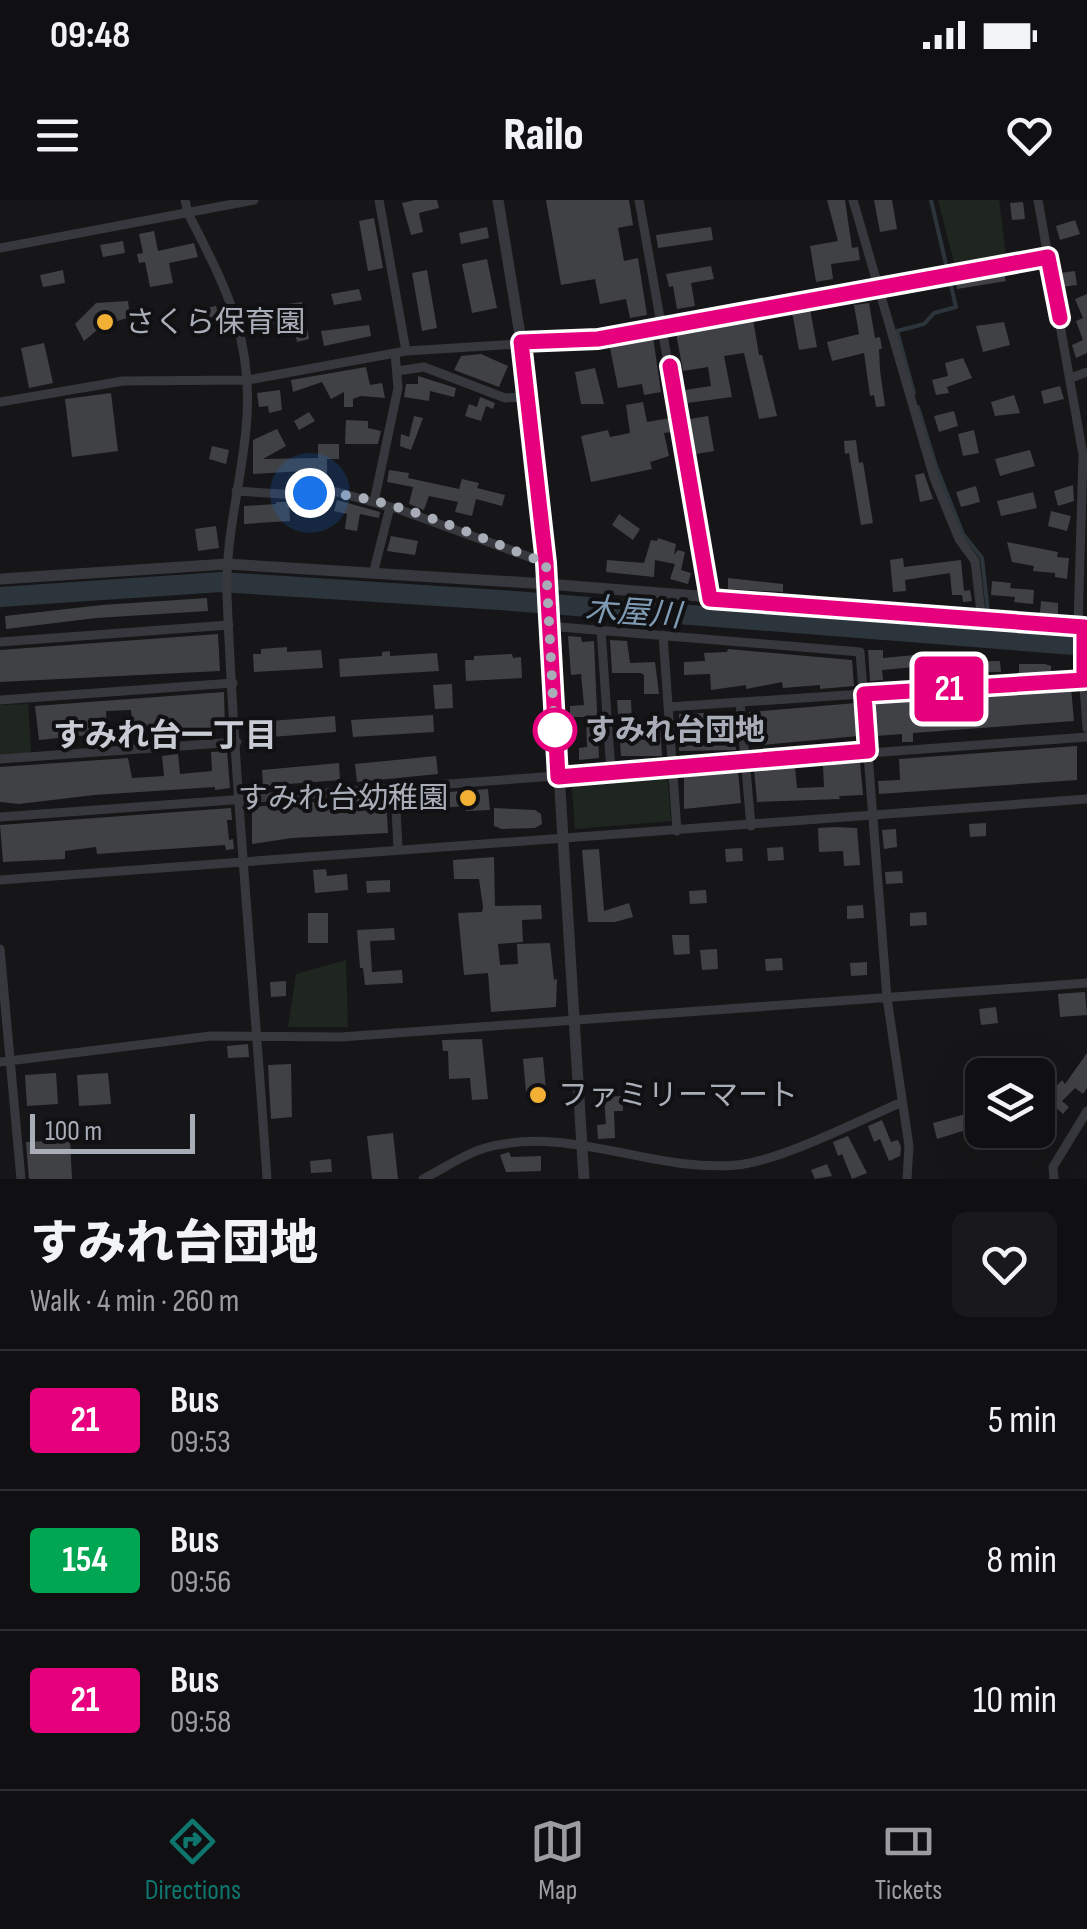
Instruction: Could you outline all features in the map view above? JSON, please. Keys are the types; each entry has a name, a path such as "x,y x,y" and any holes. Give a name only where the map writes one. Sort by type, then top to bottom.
{"street":[{"path":"186,200 188,213 228,290 239,324 248,380 227,593 267,1179"},
{"path":"0,248 254,200"},
{"path":"374,502 398,388 396,371 401,352 379,200"},
{"path":"498,200 521,342 546,563 584,1179"},
{"path":"639,200 710,599"},
{"path":"853,200 934,478 959,539 975,561 982,621"},
{"path":"1038,200 1083,455 1087,728"},
{"path":"0,402 123,380 248,380 401,352 598,339 1048,257"},
{"path":"396,371 424,368 504,398 527,397"},
{"path":"1071,378 1087,372"},
{"path":"236,491 338,492 546,563"},
{"path":"374,574 390,507"},
{"path":"0,579 227,564 1083,629"},
{"path":"548,624 860,652 887,998 909,1146 908,1179"},
{"path":"0,642 229,625"},
{"path":"600,630 611,772"},
{"path":"663,635 677,831"},
{"path":"668,707 1084,677"},
{"path":"0,700 233,684"},
{"path":"740,702 751,826"},
{"path":"0,817 1087,737"},
{"path":"0,759 237,742"},
{"path":"395,788 398,850"},
{"path":"0,880 1087,799"},
{"path":"0,949 5,1062 21,1179"},
{"path":"5,1062 211,1036 342,1037 1087,983"},
{"path":"423,1179 482,1148 516,1142 583,1145 698,1166 752,1163 902,1102"},
{"path":"1054,1179 1053,1167 1087,1111"}],"shaded area":[{"path":"938,200 999,200 1006,255 954,263"},
{"path":"28,704 31,753 0,755 0,705"},
{"path":"667,771 671,821 575,829 571,778"},
{"path":"346,960 348,1027 288,1027 296,974"}],"building":[{"path":"437,200 439,208 419,213 423,232 411,235 402,203"},
{"path":"546,200 629,200 633,225 618,228 624,261 638,258 647,315 630,318 626,299 600,304 595,279 561,285"},
{"path":"827,200 845,200 852,248 858,247 860,260 831,264 833,279 816,282 810,246 838,241"},
{"path":"874,200 892,200 897,229 880,232"},
{"path":"1023,202 1025,219 1012,220 1010,203"},
{"path":"374,218 383,268 368,271 359,221"},
{"path":"1075,220 1080,234 1060,240 1056,226"},
{"path":"487,227 489,238 461,244 459,233"},
{"path":"711,227 713,240 658,248 656,235"},
{"path":"154,231 158,251 194,243 198,257 169,263 173,283 150,287 145,262 139,263 137,254 143,253 139,234"},
{"path":"123,241 125,253 103,257 100,245"},
{"path":"487,259 497,308 472,313 462,264"},
{"path":"711,266 714,279 691,283 695,306 677,309 673,286 669,287 666,274"},
{"path":"63,270 65,283 43,287 40,275"},
{"path":"427,270 437,328 422,331 412,273"},
{"path":"1075,271 1077,285 1062,287 1060,273"},
{"path":"1004,273 1006,281 957,289 956,282"},
{"path":"359,289 362,300 334,305 331,294"},
{"path":"1087,294 1087,353 1076,358 1072,345 1083,340 1076,321 1083,318 1075,299"},
{"path":"128,301 130,317 102,326 84,341 75,324 96,303"},
{"path":"302,302 309,339 297,342 293,321 261,327 260,323 250,324 247,310"},
{"path":"869,303 875,338 880,337 882,349 880,370 885,406 876,407 874,395 870,396 864,353 832,361 827,342 859,334 854,305"},
{"path":"216,306 219,318 190,325 188,312"},
{"path":"810,309 817,347 799,350 792,312"},
{"path":"753,319 777,416 759,419 744,353 724,356 732,397 687,403 685,390 711,386 708,367 683,371 676,333"},
{"path":"1004,322 1010,345 983,352 976,326"},
{"path":"369,325 371,336 324,346 321,331"},
{"path":"653,337 661,392 644,395 642,384 618,388 610,348"},
{"path":"44,343 53,383 29,388 21,348"},
{"path":"481,354 508,366 499,387 454,370 461,356"},
{"path":"963,358 972,378 947,387 949,393 936,395 932,380 948,376 945,363"},
{"path":"366,367 370,385 382,383 385,398 361,396 353,399 353,407 344,407 344,392 331,399 322,382 293,392 291,380"},
{"path":"595,368 604,404 581,404 575,372"},
{"path":"418,376 456,388 454,397 430,391 429,401 404,397 406,384 418,384"},
{"path":"1060,386 1064,399 1044,404 1041,391"},
{"path":"280,390 282,410 269,413 268,406 259,407 257,393"},
{"path":"111,393 118,451 72,457 65,399"},
{"path":"1014,395 1020,413 995,416 991,402"},
{"path":"480,397 495,403 493,409 486,406 481,421 465,416 469,404 477,407"},
{"path":"643,402 647,422 670,418 672,432 664,433 669,456 650,462 652,469 591,482 581,436 608,430 610,437 630,433 626,405"},
{"path":"954,411 958,426 939,432 934,416"},
{"path":"309,412 315,421 299,430 294,421"},
{"path":"414,416 423,418 411,450 400,446 401,434 409,437"},
{"path":"708,416 714,451 696,454 690,419"},
{"path":"346,420 368,421 368,428 381,431 378,444 345,444"},
{"path":"277,429 286,446 263,459 318,458 318,444 339,444 339,459 327,459 327,478 312,479 312,485 304,485 303,471 253,474 253,440"},
{"path":"974,430 979,453 963,456 958,434"},
{"path":"856,440 873,523 861,525 844,441"},
{"path":"212,446 229,450 226,464 209,459"},
{"path":"1030,450 1035,466 1000,476 995,459"},
{"path":"389,470 459,489 462,479 479,483 477,488 505,495 502,506 476,499 472,516 455,512 458,502 429,496 424,510 409,504 413,487 387,482"},
{"path":"924,473 933,499 920,502 915,475"},
{"path":"1073,485 1074,501 1058,506 1054,491"},
{"path":"976,486 980,502 961,507 956,492"},
{"path":"1033,492 1037,508 1001,516 997,501"},
{"path":"337,500 380,512 379,518 360,514 357,531 345,529 347,514 334,511"},
{"path":"289,502 290,521 244,524 244,506"},
{"path":"1051,511 1071,516 1067,531 1048,526"},
{"path":"619,514 640,529 633,540 612,525"},
{"path":"216,526 219,548 198,551 195,529"},
{"path":"391,536 418,541 415,555 387,551"},
{"path":"658,538 676,544 674,555 678,550 685,552 681,570 691,573 688,584 670,579 675,564 655,560 654,577 606,572 607,560 644,563 651,540"},
{"path":"1007,542 1058,552 1057,557 1069,558 1067,579 1012,562"},
{"path":"903,558 904,567 961,560 964,591 970,590 972,601 963,602 962,595 952,595 950,573 905,580 906,591 893,592 890,560"},
{"path":"728,578 783,584 783,592 728,589"},
{"path":"992,581 1011,583 1010,588 1034,590 1033,604 1014,602 1015,597 991,595"},
{"path":"207,598 208,611 6,629 5,616"},
{"path":"1041,601 1058,603 1058,614 1040,613"},
{"path":"218,634 220,671 0,682 0,650"},
{"path":"568,636 581,637 582,642 594,641 599,758 579,760 579,748 587,747 586,717 570,717 570,706 584,705 581,674 571,675"},
{"path":"610,640 627,641 630,663 655,662 659,694 644,694 641,673 612,673"},
{"path":"287,647 287,652 321,650 323,668 254,672 253,654 261,654 261,649"},
{"path":"728,649 852,660 854,686 783,688 782,682 711,690 710,674 684,675 684,662 705,661 704,653"},
{"path":"868,650 883,650 883,658 926,654 927,666 882,670 883,680 870,681"},
{"path":"390,651 390,656 437,653 439,671 340,677 339,659 382,656 382,652"},
{"path":"512,654 513,658 521,657 522,678 466,681 465,660"},
{"path":"934,660 1000,661 1001,672 935,671"},
{"path":"1019,664 1045,664 1051,666 1051,673 1019,675"},
{"path":"452,684 453,708 435,709 433,685"},
{"path":"1071,688 1074,721 913,733 913,742 902,742 902,734 875,736 872,702"},
{"path":"224,692 225,727 133,732 131,710 106,711 107,733 39,740 35,706"},
{"path":"617,700 631,700 632,723 660,723 662,756 621,756"},
{"path":"856,703 858,736 752,746 749,712"},
{"path":"733,712 736,750 679,751 679,714"},
{"path":"433,715 434,732 353,737 351,720"},
{"path":"335,716 336,732 258,738 257,722"},
{"path":"1077,746 1077,780 879,794 878,781 900,780 899,759"},
{"path":"227,751 230,788 94,795 19,804 0,802 0,767 128,758 132,778 164,776 162,756 178,754 180,774 212,771 211,752"},
{"path":"436,756 438,774 357,782 355,764"},
{"path":"860,762 863,795 757,802 754,770 795,767 797,788 824,787 823,766"},
{"path":"339,763 340,780 263,786 262,770"},
{"path":"738,771 741,803 684,809 684,775"},
{"path":"488,789 490,810 466,811 466,806 437,808 436,793"},
{"path":"386,797 388,833 252,844 252,807"},
{"path":"231,808 232,820 227,820 234,849 226,850 225,845 97,854 96,847 65,851 65,859 3,862 0,825"},
{"path":"494,808 535,810 541,814 542,824 535,828 502,829 494,826"},
{"path":"986,823 986,836 970,837 969,824"},
{"path":"818,828 857,828 860,865 844,866 843,851 819,852"},
{"path":"896,829 897,847 884,849 882,830"},
{"path":"783,847 784,860 768,861 767,848"},
{"path":"742,848 743,861 726,862 725,849"},
{"path":"599,849 604,911 629,903 633,917 588,922 582,850"},
{"path":"494,857 495,906 541,905 542,919 522,920 523,942 498,944 500,965 518,964 517,944 550,943 554,980 557,979 556,1007 491,1012 488,973 464,975 458,913 482,912 483,907 479,879 454,879 453,860"},
{"path":"326,869 327,876 347,874 348,890 315,893 313,870"},
{"path":"902,871 903,883 886,884 885,872"},
{"path":"390,880 390,892 367,893 366,881"},
{"path":"706,890 707,903 690,904 689,891"},
{"path":"863,905 864,918 847,919 847,906"},
{"path":"926,912 927,925 910,926 910,913"},
{"path":"308,913 328,913 328,943 308,943"},
{"path":"394,928 395,940 370,941 372,972 402,970 403,983 365,985 357,930"},
{"path":"672,935 689,935 690,954 674,955"},
{"path":"717,949 718,969 702,970 700,950"},
{"path":"782,958 783,970 766,971 765,959"},
{"path":"867,962 867,975 851,976 850,963"},
{"path":"286,981 286,996 271,997 270,982"},
{"path":"1085,992 1087,1015 1060,1017 1058,994"},
{"path":"996,1007 998,1023 981,1025 979,1009"},
{"path":"482,1039 488,1099 472,1100 470,1078 449,1079 448,1051 443,1051 442,1040"},
{"path":"248,1044 249,1057 228,1058 227,1046"},
{"path":"1087,1053 1087,1088 1083,1094 1075,1088 1062,1101 1069,1107 1063,1114 1055,1106 1055,1088 1062,1080 1065,1084"},
{"path":"543,1057 546,1090 526,1092 523,1059"},
{"path":"291,1064 292,1117 271,1119 268,1065"},
{"path":"56,1073 58,1104 27,1106 25,1075"},
{"path":"108,1073 111,1104 79,1106 77,1075"},
{"path":"622,1096 623,1111 614,1111 615,1138 598,1139 597,1125 606,1124 604,1097"},
{"path":"965,1114 965,1130 937,1139 933,1123"},
{"path":"882,1120 891,1142 898,1140 901,1147 900,1156 889,1161 880,1139 874,1142 868,1126"},
{"path":"393,1133 398,1179 372,1179 367,1136"},
{"path":"848,1136 867,1173 852,1179 833,1142"},
{"path":"70,1140 72,1179 29,1179 26,1142"},
{"path":"509,1152 511,1157 541,1156 541,1171 506,1172 500,1155"},
{"path":"331,1159 332,1172 311,1173 310,1161"},
{"path":"827,1164 832,1176 815,1179 811,1170"}],"waterway":[{"path":"914,393 897,331 924,324 934,313 956,307 931,200"},
{"path":"918,407 963,534 982,558 991,639"},
{"name":"木屋川","path":"0,597 221,582 1087,646"}],"bus line":[{"name":"21","path":"670,366 710,599 1084,627 1084,680 864,694 868,751 558,777 546,563 521,342 598,339 1048,257 1060,318"}],"place":[{"name":"さくら保育園","path":"105,322"},
{"name":"すみれ台団地","path":"555,730"},
{"name":"すみれ台幼稚園","path":"468,798"},
{"name":"ファミリーマート","path":"538,1095"}],"district":[{"name":"すみれ台一丁目","path":"165,735"}],"route":[{"path":"310,493 338,492 398,509 546,563 555,739 555,730"}]}
